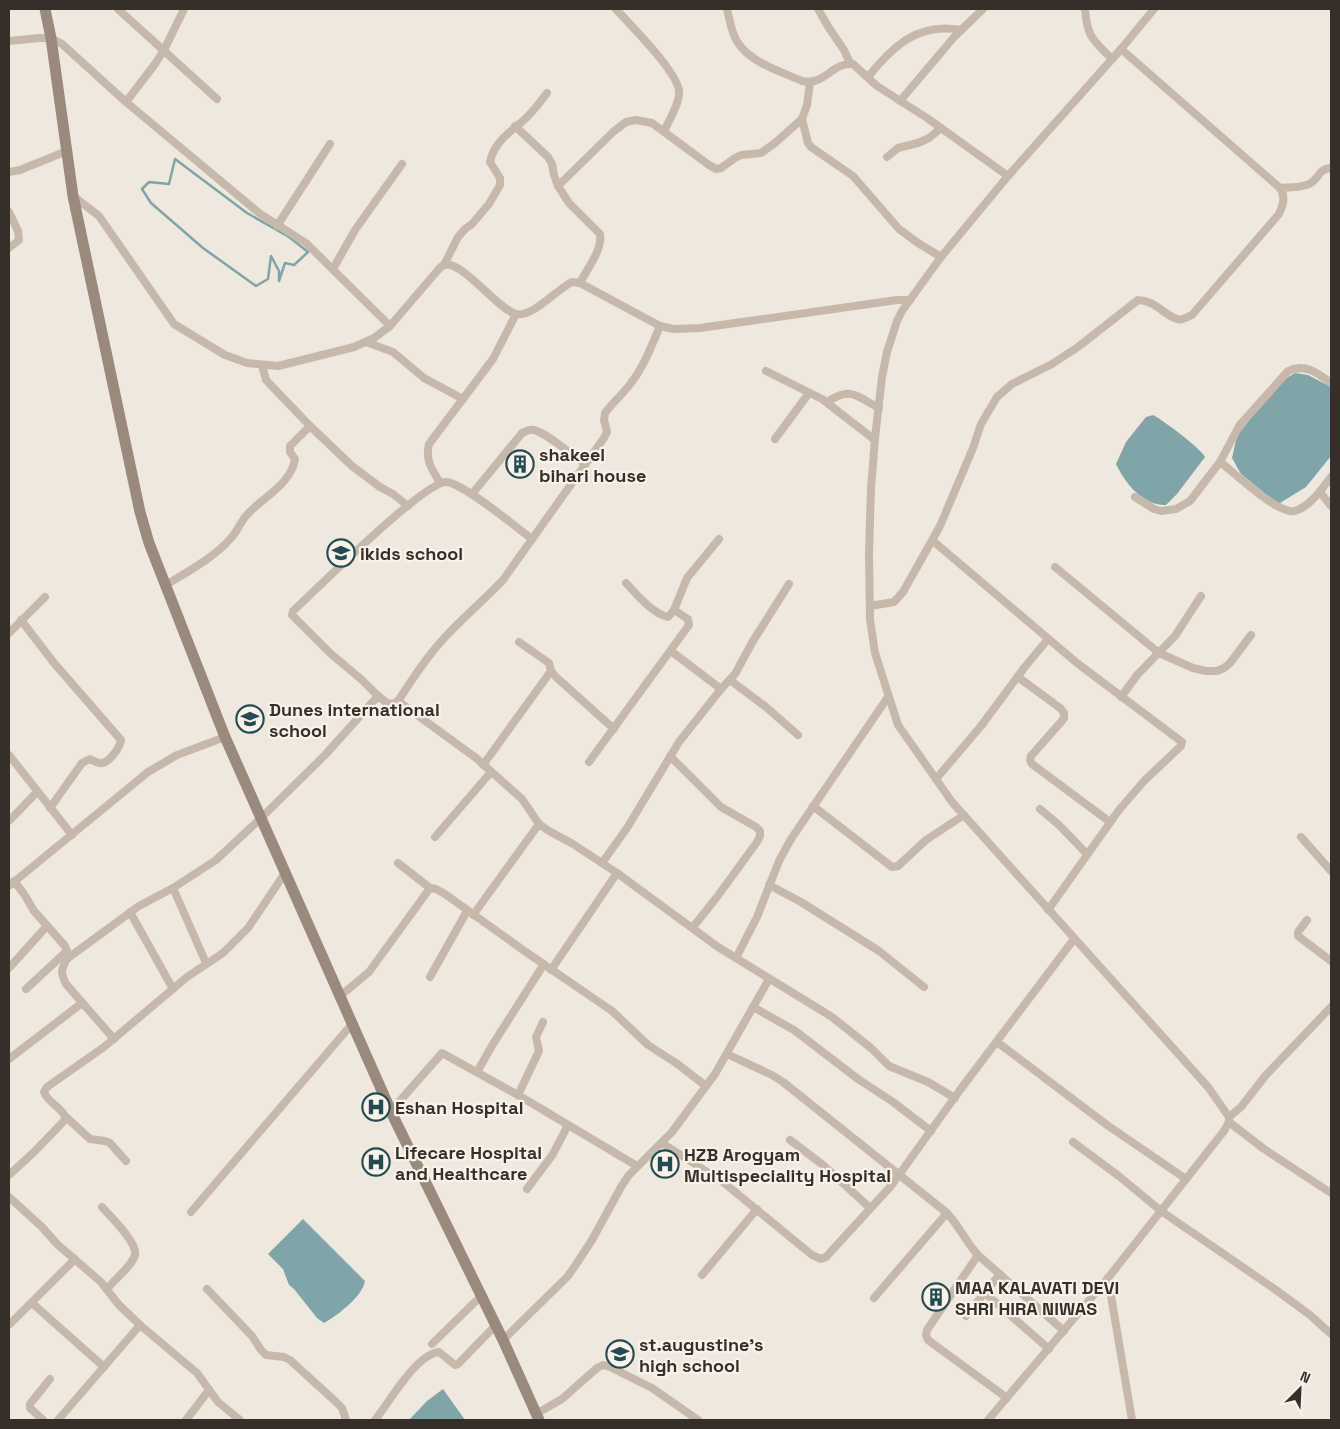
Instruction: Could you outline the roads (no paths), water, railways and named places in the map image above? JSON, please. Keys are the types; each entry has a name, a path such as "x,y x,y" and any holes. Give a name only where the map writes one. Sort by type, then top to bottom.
{"main road":[{"path":"46,9 73,196 140,512 149,543 225,737 352,1024 391,1111 496,1325 538,1417"}],"street":[{"path":"118,9 163,52 217,99"},
{"path":"126,102 163,52 184,9"},
{"path":"616,9 658,56 680,89 679,97 664,132"},
{"path":"727,9 737,42 742,48 763,63 810,83 816,82 841,65 850,63 857,66 877,86 941,128 1008,176"},
{"path":"818,9 850,63"},
{"path":"900,101 961,30 983,9"},
{"path":"1085,9 1086,23 1091,38 1112,58"},
{"path":"1154,9 1008,176 941,257 910,300 897,322 887,352 882,377 871,488 870,606 875,653 898,725 964,815 1208,1087 1229,1119 1264,1149 1331,1193"},
{"path":"868,77 890,51 913,36 937,28 961,30"},
{"path":"9,41 51,38 74,54 126,102 259,213 306,243 390,326"},
{"path":"870,606 894,602 900,597 933,541 973,448 981,424 997,397 1012,384 1052,364 1078,347 1130,304 1138,300 1146,301 1177,319 1184,319 1192,315 1279,214 1284,199 1280,188 1121,48"},
{"path":"558,186 613,132 626,122 642,120 652,123 709,166 716,169 721,168 741,155 760,153 802,119 807,104 810,83"},
{"path":"73,196 99,216 174,324 225,355 247,363 278,366 354,347 374,338 390,326 444,265 464,229 472,224 489,204 500,185 500,178 492,166 491,158 503,138 528,116 547,93"},
{"path":"802,119 811,147 853,176 899,229 918,244 941,257"},
{"path":"515,126 548,157 558,186 569,203 600,234 601,240 598,248 580,283"},
{"path":"888,158 898,148 929,138 941,128"},
{"path":"278,226 330,144"},
{"path":"9,172 20,170 67,151"},
{"path":"332,269 355,230 402,164"},
{"path":"1280,188 1308,185 1321,171 1331,168"},
{"path":"9,212 18,231 19,240 9,248"},
{"path":"444,265 451,265 462,271 505,308 516,314 534,310 572,282 580,283 660,326 673,329 700,328 897,300 910,300"},
{"path":"440,483 428,464 427,454 430,444 493,359 516,314"},
{"path":"532,539 472,494 448,482 440,483 408,506 372,536 292,614 330,653 378,696 390,705 398,701 421,666 447,635 486,599 503,580 532,539 585,464 607,432 604,420 605,413 632,382 660,326"},
{"path":"366,342 393,352 424,378 463,399"},
{"path":"262,365 266,380 310,426 352,466 408,506"},
{"path":"1135,497 1154,509 1161,511 1176,509 1190,501 1220,462 1239,426 1288,371 1295,368 1311,370 1331,382"},
{"path":"766,371 827,402 875,440"},
{"path":"775,439 809,393"},
{"path":"827,402 844,393 853,394 879,408"},
{"path":"166,585 199,565 230,540 246,515 282,484 295,459 290,452 290,446 310,426"},
{"path":"472,494 522,433 527,430 535,430 585,464"},
{"path":"1220,462 1281,510 1288,512 1296,511 1305,506 1331,478"},
{"path":"1320,492 1331,506"},
{"path":"626,583 640,599 662,615 668,617 674,610 686,578 719,539"},
{"path":"933,541 1048,639 1120,697 1182,742 1181,746 1144,781 1110,822 1048,910"},
{"path":"1055,567 1159,653 1193,668 1217,671 1230,663 1251,635"},
{"path":"602,863 627,828 670,756 694,723 730,680 789,584"},
{"path":"1120,697 1138,674 1175,636 1201,596"},
{"path":"9,633 45,597"},
{"path":"589,762 672,651 690,622 674,610"},
{"path":"21,620 54,663 121,740 120,746 105,763 101,764 90,759 82,763 50,808"},
{"path":"936,779 976,733 1048,639"},
{"path":"519,642 548,663 551,672 614,729"},
{"path":"672,651 721,689"},
{"path":"483,765 551,672"},
{"path":"1018,677 1064,713 1064,718 1061,722 1031,756 1032,764 1110,822"},
{"path":"730,680 798,734"},
{"path":"26,989 68,955 130,912 208,866 261,818 325,755 378,696"},
{"path":"736,958 757,916 779,861 813,806 888,697"},
{"path":"398,701 483,765 522,799 539,824 617,873 736,958 848,1028 889,1066 928,1082 955,1098"},
{"path":"114,1039 69,990 62,975 68,955 65,946 34,911 24,894 11,884 148,772 177,755 225,737"},
{"path":"9,755 72,835"},
{"path":"670,756 721,807 756,826 760,831 757,842 693,927"},
{"path":"435,837 491,772"},
{"path":"9,821 37,792"},
{"path":"813,806 892,867 898,866 926,840 964,815"},
{"path":"1040,809 1059,825 1087,854"},
{"path":"430,977 470,913 539,824"},
{"path":"1301,837 1331,871"},
{"path":"398,863 430,888 440,891 612,1011 648,1044 676,1062 706,1086"},
{"path":"126,1161 110,1144 105,1141 90,1139 65,1116 63,1111 49,1100 44,1092 47,1087 114,1039 173,989 222,953 248,928 286,873"},
{"path":"551,970 617,873"},
{"path":"769,885 801,902 878,951 924,987"},
{"path":"173,888 206,963"},
{"path":"340,996 369,972 430,888"},
{"path":"130,912 173,989"},
{"path":"1308,920 1298,932 1298,936 1331,961"},
{"path":"9,968 47,926"},
{"path":"662,1143 723,1182 812,1255 821,1259 826,1257 899,1176 931,1130 1074,939"},
{"path":"477,1072 492,1044 544,964"},
{"path":"503,1340 568,1276 592,1240 621,1187 637,1166 662,1143 706,1086 727,1054 769,978"},
{"path":"9,1059 82,1003"},
{"path":"753,1007 794,1030 858,1079 894,1102 931,1130"},
{"path":"988,1420 1108,1278 1224,1131 1229,1119 1266,1075 1331,1007"},
{"path":"518,1095 539,1051 536,1037 544,1022"},
{"path":"191,1212 352,1024"},
{"path":"997,1042 1107,1124 1186,1179"},
{"path":"391,1111 442,1053 518,1095 637,1166"},
{"path":"727,1054 772,1074 947,1213 978,1255 1064,1331"},
{"path":"9,1175 46,1140 64,1121 65,1116"},
{"path":"527,1189 553,1154 568,1125"},
{"path":"790,1140 823,1165 870,1208"},
{"path":"1074,1142 1161,1211 1276,1290 1310,1315 1331,1334"},
{"path":"9,1197 106,1289 119,1305 140,1325 197,1373 218,1402 240,1420"},
{"path":"102,1207 132,1242 136,1250 135,1256 130,1263 106,1289"},
{"path":"702,1275 757,1209"},
{"path":"874,1298 947,1213"},
{"path":"978,1255 927,1330 926,1335 928,1340 1007,1398"},
{"path":"9,1325 75,1259"},
{"path":"966,1316 1000,1274"},
{"path":"1108,1278 1132,1420"},
{"path":"207,1289 252,1336 260,1350 266,1355 284,1356 290,1360 342,1408 346,1420"},
{"path":"985,1293 1049,1349"},
{"path":"432,1344 481,1296"},
{"path":"32,1303 104,1367"},
{"path":"58,1420 140,1325"},
{"path":"376,1420 404,1379 428,1356 439,1352 455,1364 458,1364 496,1325"},
{"path":"538,1417 603,1365 652,1388 698,1420"},
{"path":"42,1420 30,1408 30,1404 50,1379"},
{"path":"186,1420 209,1390"}],"water":[{"path":"1295,373 1308,375 1331,387 1331,456 1306,487 1280,503 1274,501 1241,474 1232,458 1240,432 1281,383"},
{"path":"1153,415 1181,434 1205,457 1177,494 1166,505 1150,502 1142,497 1124,479 1116,464 1126,442 1146,417"},
{"path":"303,1219 365,1281 355,1299 336,1316 324,1323 317,1318 289,1285 283,1269 268,1254"},
{"path":"443,1389 465,1420 409,1420 427,1401"}],"waterway":[{"path":"175,159 247,213 289,237 308,252 294,265 285,263 279,281 279,271 271,256 268,279 256,286 203,248 151,203 142,189 149,182 169,184 175,159"}],"place":[{"name":"shakeel bihari house","path":"520,464"},
{"name":"ikids school","path":"341,553"},
{"name":"Dunes international school","path":"250,719"},
{"name":"Eshan Hospital","path":"376,1107"},
{"name":"Lifecare Hospital and Healthcare","path":"376,1162"},
{"name":"HZB Arogyam Multispeciality Hospital","path":"665,1164"},
{"name":"MAA KALAVATI DEVI SHRI HIRA NIWAS","path":"936,1297"},
{"name":"st.augustine's high school","path":"620,1354"}]}
